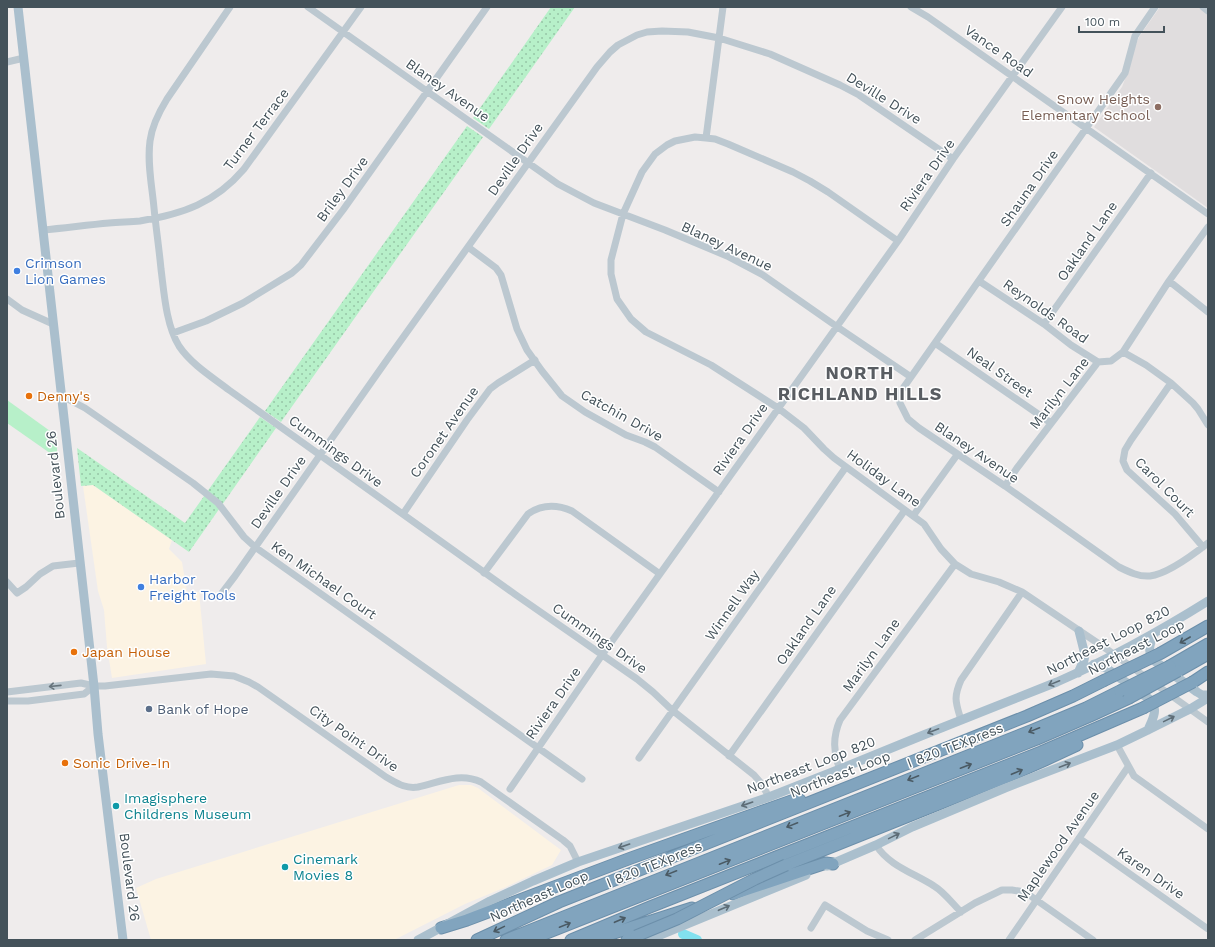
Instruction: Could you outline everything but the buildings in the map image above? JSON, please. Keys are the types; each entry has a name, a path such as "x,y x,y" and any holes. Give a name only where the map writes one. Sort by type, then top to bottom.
{"highway":[{"name":"Northeast Loop","path":"477,940 559,902 812,800 1027,716 1073,696 1161,653 1208,626"},
{"name":"I 820 TEXpress","path":"1174,668 1208,644"},
{"name":"I 820 TEXpress","path":"529,940 1090,716 1125,694 1174,668 1208,654"},
{"path":"571,940 657,904 1042,752 1143,708 1193,682 1208,672"},
{"name":"I 820 TEXpress","path":"506,940 1086,708 1125,694"},
{"path":"632,938 677,919 755,879 786,865 1045,760 1138,714 1143,708"},
{"path":"441,928 467,920 610,866 794,800 812,800"},
{"path":"592,940 826,863 833,864"}],"main road":[{"name":"Boulevard 26","path":"18,7 60,395 94,686 98,740 123,940"},
{"name":"Northeast Loop 820","path":"418,940 490,901 578,862 768,797 1078,673 1154,633 1208,601"},
{"path":"1078,673 1085,655 1080,631"},
{"path":"1154,633 1149,648 1149,653 1152,659 1197,692 1208,696"},
{"path":"1094,664 1106,668 1152,701 1155,710 1148,730"},
{"path":"648,940 833,864 912,827 1005,788 1117,745 1190,709 1208,696"}],"street":[{"name":"Cummings Drive","path":"230,7 166,99 153,126 149,150 164,294 173,333 179,345 189,358 205,372 319,455 653,692 672,710 761,783 768,797"},
{"name":"Blaney Avenue","path":"308,7 558,184 599,206 623,214 727,256 774,282 911,377 899,394 900,403 908,419 1122,569 1141,575 1148,576 1156,574 1165,571 1206,545"},
{"name":"Turner Terrace","path":"43,230 139,221 181,212 218,194 234,181 248,163 361,7"},
{"name":"Briley Drive","path":"173,333 206,321 243,303 292,273 301,265 343,210 487,7"},
{"path":"706,138 723,7"},
{"name":"Vance Road","path":"911,7 928,17 1208,214"},
{"name":"Riviera Drive","path":"510,789 602,655 898,241 953,159 1062,7"},
{"name":"Shauna Drive","path":"911,377 1125,73 1135,36 1155,7"},
{"path":"1203,7 1208,11"},
{"name":"Deville Drive","path":"222,593 597,67 610,52 627,39 637,34 647,32 688,32 720,38 770,54 859,95 953,159"},
{"path":"7,62 24,58"},
{"name":"Holiday Lane","path":"898,241 828,192 793,172 728,144 706,138 695,137 675,141 661,148 642,172 623,214 610,260 611,274 617,299 631,319 646,332 711,365 778,408 804,428 824,449 924,524 941,549 955,564 971,574 994,580 1022,592 1114,654 1208,722"},
{"name":"Oakland Lane","path":"1044,324 1151,173"},
{"name":"Marilyn Lane","path":"1005,486 1098,362 1111,361 1123,352 1169,281 1208,227"},
{"name":"Catchin Drive","path":"468,246 496,268 501,275 517,329 527,350 562,396 585,412 626,436 655,447 719,492"},
{"name":"Reynolds Road","path":"979,281 1098,362"},
{"path":"1169,281 1208,312"},
{"path":"7,299 22,310 53,324"},
{"name":"Neal Street","path":"934,343 1051,423"},
{"path":"1123,352 1146,365 1171,383 1193,403 1208,425"},
{"name":"Coronet Avenue","path":"403,514 466,420 490,389 535,360"},
{"name":"Carol Court","path":"1171,383 1131,440 1125,450 1123,461 1127,470 1206,545"},
{"name":"Ken Michael Court","path":"60,395 85,408 193,483 218,504 244,537 255,547 582,779"},
{"path":"913,516 956,454"},
{"name":"Winnell Way","path":"639,758 846,466"},
{"path":"484,572 528,514 546,506 558,506 572,511 660,574"},
{"name":"Oakland Lane","path":"729,756 904,510"},
{"path":"7,582 17,593 32,579 53,566 79,563"},
{"name":"Marilyn Lane","path":"840,769 836,760 835,734 840,720 955,564"},
{"path":"961,720 955,700 960,680 1022,592"},
{"name":"City Point Drive","path":"7,692 82,683 94,686 211,674 234,676 258,687 386,777 403,786 413,788 462,777 475,779 481,782 563,840 570,846 578,862"},
{"name":"City Point Drive","path":"7,701 84,694 94,686"},
{"path":"1117,745 1134,776 1208,828"},
{"name":"Maplewood Avenue","path":"1011,937 1128,767"},
{"name":"Karen Drive","path":"1079,838 1208,929"},
{"path":"876,845 885,857 935,886 961,912"},
{"path":"915,940 975,903 1002,890 1012,890 1025,892 1093,940"},
{"path":"811,928 825,905 867,931 888,940"}],"shaded area":[{"name":"Snow Heights Elementary School","path":"1160,7 1198,7 1208,14 1208,208 1094,127 1122,87 1139,37"},
{"path":"93,485 172,540 169,549 182,562 187,592 199,592 206,664 112,678 107,647 104,610 98,591 83,486"},
{"path":"459,785 471,785 478,788 561,850 552,865 506,887 465,904 394,940 151,940 136,888 156,879"}],"green space":[{"path":"551,7 575,7 489,129 473,118"},
{"path":"467,126 483,137 281,422 265,411"},
{"path":"7,400 57,436 57,458 7,423"},
{"path":"260,417 276,428 189,552 93,485 81,486 77,448 185,523"}],"waterway":[{"path":"683,934 697,940"}],"place":[{"name":"Snow Heights Elementary School","path":"1158,107"},
{"name":"Crimson Lion Games","path":"17,271"},
{"name":"Denny's","path":"29,396"},
{"name":"Harbor Freight Tools","path":"141,587"},
{"name":"Japan House","path":"74,652"},
{"name":"Bank of Hope","path":"149,709"},
{"name":"Sonic Drive-In","path":"65,763"},
{"name":"Imagisphere Childrens Museum","path":"116,806"},
{"name":"Cinemark Movies 8","path":"285,867"}],"district":[{"name":"NORTH RICHLAND HILLS","path":"860,382"}]}
